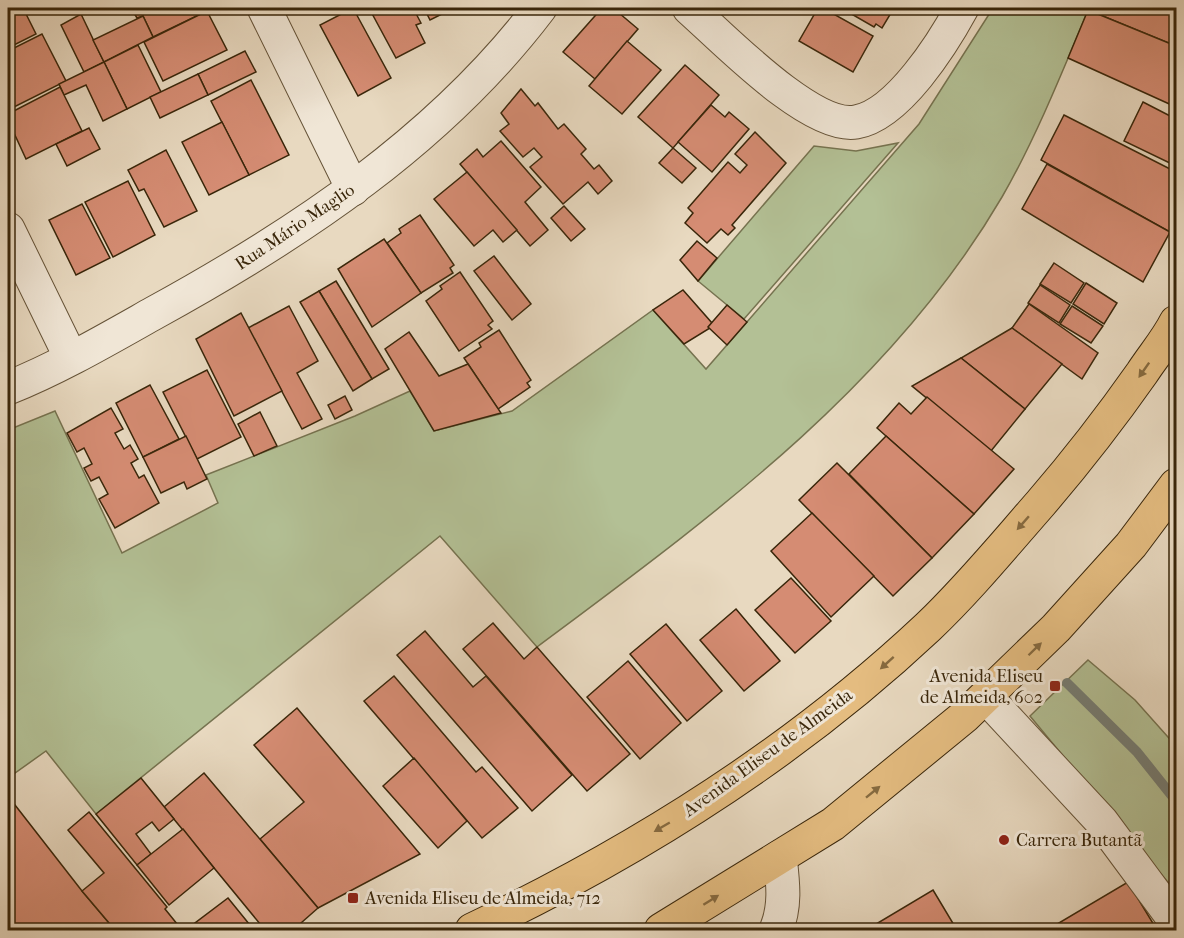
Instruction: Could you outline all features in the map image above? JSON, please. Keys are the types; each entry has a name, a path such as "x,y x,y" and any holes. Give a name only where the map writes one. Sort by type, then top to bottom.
{"main road":[{"name":"Avenida Eliseu de Almeida","path":"471,930 530,903 673,821 775,753 854,692 929,625 991,560 1094,441 1176,322"},
{"path":"661,930 833,824 986,697 1056,628 1131,545 1176,485"}],"street":[{"path":"264,8 353,189"},
{"name":"Rua Mário Maglio","path":"8,388 71,358 225,274 353,189 402,150 459,98 522,32 540,8"},
{"path":"689,8 790,97 823,116 842,122 856,122 870,116 904,92 926,66 962,8"},
{"path":"8,229 71,358"},
{"path":"986,697 1102,822 1176,922"},
{"path":"776,930 782,912 784,889 780,857"}],"green space":[{"path":"993,8 1089,8 1037,128 1002,197 957,266 907,329 852,389 793,445 667,549 537,647 440,536 96,814 46,751 8,778 8,430 55,411 122,553 218,503 206,475 355,416 410,391 434,431 512,411 653,310 706,369 919,124"},
{"path":"898,143 744,319 698,281 814,146 856,151"},
{"path":"1088,660 1135,700 1176,746 1176,892 1030,716"}],"building":[{"path":"8,8 23,8 36,34 8,48"},
{"path":"131,8 206,8 207,11 153,37 143,16 137,18"},
{"path":"353,8 391,78 358,96 320,25"},
{"path":"369,8 413,8 421,23 416,25 425,43 396,58"},
{"path":"424,8 454,8 430,20"},
{"path":"602,8 613,8 638,29 595,79 563,52"},
{"path":"818,8 823,8 873,36 853,72 799,41"},
{"path":"841,8 894,8 882,28 876,24 874,27"},
{"path":"1089,8 1176,8 1176,46 1088,10"},
{"path":"1088,10 1176,46 1176,107 1068,58"},
{"path":"207,11 227,50 163,81 144,42"},
{"path":"81,14 104,62 84,72 61,25"},
{"path":"143,16 153,37 104,62 93,40"},
{"path":"42,34 66,81 8,110 8,51"},
{"path":"627,41 661,70 622,114 589,86"},
{"path":"138,45 161,92 127,109 104,62"},
{"path":"245,51 256,72 208,95 198,74"},
{"path":"104,62 127,109 103,121 86,85 64,95 59,84"},
{"path":"685,65 719,95 673,148 638,117"},
{"path":"198,74 208,95 160,118 150,97"},
{"path":"251,80 289,155 249,175 211,101"},
{"path":"60,87 82,131 26,159 8,120 8,114"},
{"path":"521,89 535,106 538,103 558,129 564,124 586,149 581,154 594,169 599,165 612,181 598,194 588,182 563,204 530,167 542,157 534,148 523,157 500,131 509,124 501,113"},
{"path":"1143,102 1176,119 1176,166 1124,141"},
{"path":"711,105 725,117 729,112 749,129 712,172 678,142"},
{"path":"1064,115 1176,172 1176,221 1170,232 1041,160"},
{"path":"222,122 249,175 209,195 182,142"},
{"path":"89,128 100,149 67,166 56,144"},
{"path":"755,132 786,163 732,225 735,228 728,235 721,229 707,243 685,223 693,213 688,208 728,162 740,173 747,165 735,154"},
{"path":"501,141 541,187 525,202 548,230 530,246 460,164 477,149 483,157"},
{"path":"673,148 696,168 682,183 659,163"},
{"path":"166,150 197,211 164,227 144,189 139,191 128,170"},
{"path":"1047,164 1170,232 1143,282 1022,209"},
{"path":"467,172 517,230 503,242 493,230 474,246 434,199"},
{"path":"128,181 155,235 113,257 85,202"},
{"path":"82,204 110,258 76,275 49,220"},
{"path":"564,206 585,229 571,241 551,218"},
{"path":"420,215 454,265 450,268 453,273 421,293 387,243 401,233 399,229"},
{"path":"384,239 421,293 372,327 338,269"},
{"path":"697,241 717,258 698,281 680,260"},
{"path":"494,256 531,304 512,320 474,271"},
{"path":"1054,263 1084,283 1071,303 1040,284"},
{"path":"460,272 493,321 488,325 492,329 459,351 426,301 442,289 440,286"},
{"path":"336,281 389,369 372,379 319,291"},
{"path":"1086,283 1117,303 1104,324 1073,304"},
{"path":"1040,285 1070,305 1059,323 1028,303"},
{"path":"683,290 712,323 710,328 684,344 653,310"},
{"path":"319,291 372,379 353,391 300,302"},
{"path":"1029,304 1098,353 1082,379 1012,328"},
{"path":"727,305 747,322 727,345 708,327"},
{"path":"289,306 318,361 297,373 322,419 302,429 248,328"},
{"path":"1072,306 1103,326 1091,343 1060,324"},
{"path":"241,313 282,391 234,416 196,339"},
{"path":"1012,328 1062,364 1025,409 961,358"},
{"path":"499,330 531,380 527,383 530,387 498,409 464,358 481,347 479,343"},
{"path":"409,332 439,376 468,364 501,413 434,431 385,349"},
{"path":"961,358 1025,409 991,451 912,386"},
{"path":"207,370 241,437 197,459 163,392"},
{"path":"150,385 179,439 143,457 116,403"},
{"path":"345,396 352,410 335,419 328,405"},
{"path":"927,397 1014,469 974,514 877,428 899,403 911,414"},
{"path":"111,408 123,429 115,433 124,449 130,445 138,459 131,463 139,478 144,475 159,503 115,528 99,499 108,494 99,477 91,481 84,468 92,464 84,448 77,452 67,433"},
{"path":"260,412 277,446 254,456 238,424"},
{"path":"186,436 207,479 187,489 184,482 161,493 143,457"},
{"path":"886,436 974,514 932,558 849,474"},
{"path":"837,463 932,558 893,596 799,500"},
{"path":"812,513 874,576 831,617 771,551"},
{"path":"791,578 831,621 795,653 755,610"},
{"path":"736,609 780,661 744,691 700,640"},
{"path":"493,623 524,659 537,647 630,754 587,791 463,649"},
{"path":"666,624 722,691 687,721 630,654"},
{"path":"425,631 473,687 486,676 572,775 532,811 397,655"},
{"path":"628,661 681,723 640,759 587,697"},
{"path":"394,676 476,772 482,767 518,808 482,838 364,701"},
{"path":"297,708 420,854 318,908 260,839 304,802 254,745"},
{"path":"414,758 467,821 438,848 383,786"},
{"path":"204,773 318,908 293,930 265,930 164,807"},
{"path":"141,778 174,819 159,831 152,822 136,834 151,854 137,865 96,814"},
{"path":"8,796 82,891 115,930 8,930"},
{"path":"89,812 167,907 165,909 182,930 115,930 82,891 104,873 68,830"},
{"path":"183,829 214,868 169,905 137,865"},
{"path":"1128,882 1157,930 1047,930"},
{"path":"933,890 957,930 866,930"},
{"path":"228,898 254,930 200,930 195,923"}],"waterway":[{"path":"1067,683 1137,752 1176,801"}],"place":[{"name":"Avenida Eliseu de Almeida, 602","path":"1055,686"},
{"name":"Carrera Butantã","path":"1004,840"},
{"name":"Avenida Eliseu de Almeida, 712","path":"353,898"}]}
